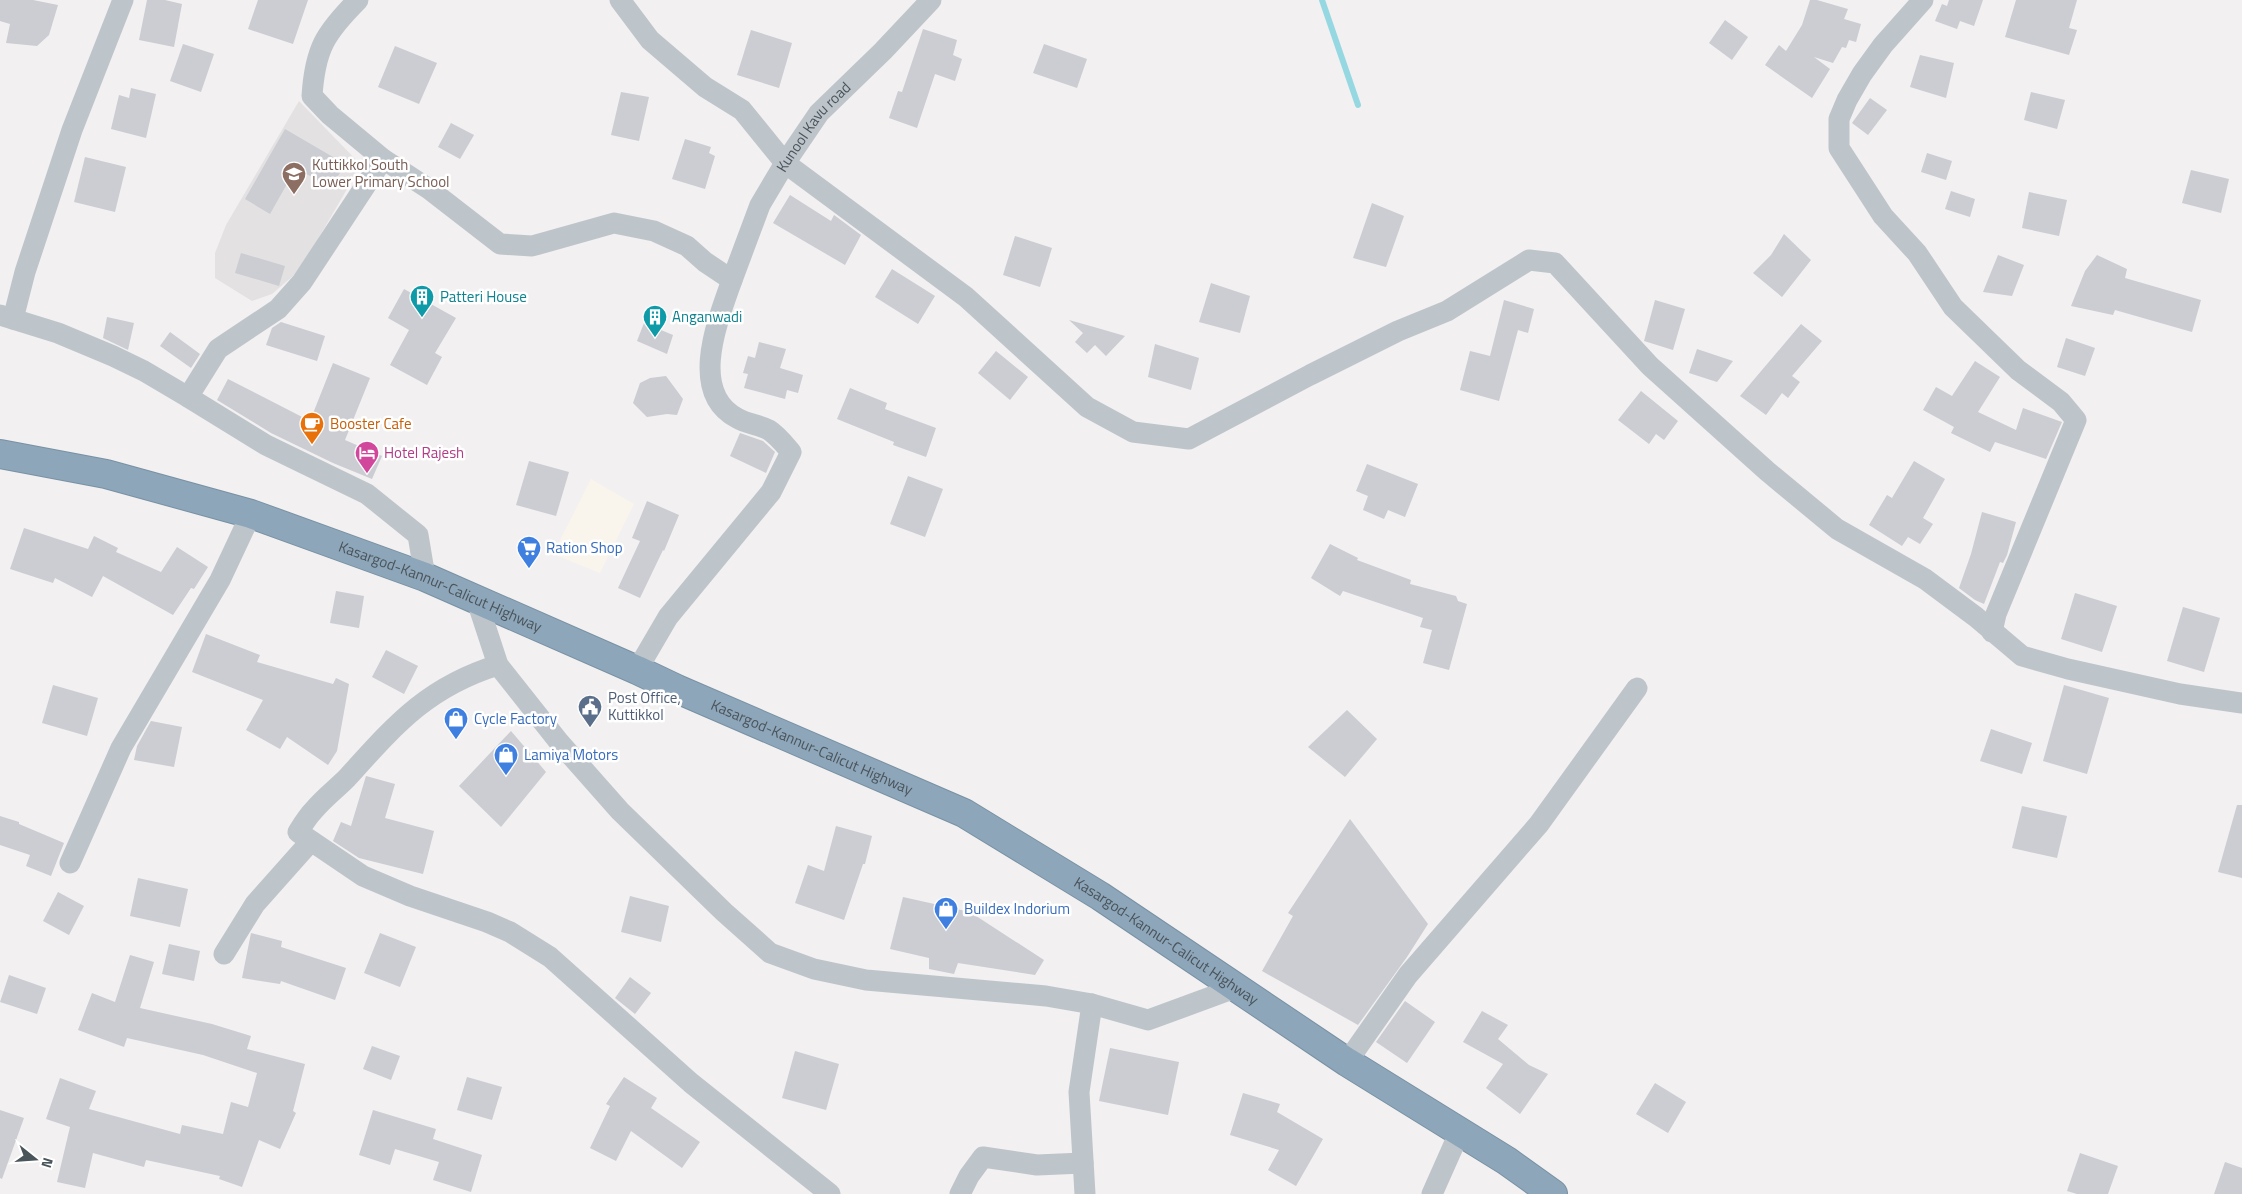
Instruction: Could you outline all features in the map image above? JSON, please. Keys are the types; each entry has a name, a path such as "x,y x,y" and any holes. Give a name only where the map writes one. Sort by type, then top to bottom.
{"highway":[{"name":"Kasargod-Kannur-Calicut Highway","path":"0,454 106,474 251,514 425,576 677,689 964,813 1100,896 1347,1062 1460,1131 1553,1194"}],"street":[{"path":"124,0 72,130 25,272 6,317 58,333 144,371 266,445 367,494 418,536 425,576"},
{"path":"358,0 324,39 314,69 312,96 330,115 383,159 429,190 500,244 532,246 614,223 654,231 687,246 705,262 732,280"},
{"path":"620,0 650,40 705,86 742,110 785,163 966,297 1087,407 1133,432 1189,439 1398,331 1447,311 1528,260 1555,263 1650,366 1767,471 1837,529 1925,579 1976,617 2022,656 2068,669 2180,694 2242,703"},
{"name":"Kunool Kavu road","path":"637,670 668,617 771,492 791,452 770,431 736,418 715,399 710,378 714,332 760,205 785,163 819,113 883,51 931,0"},
{"path":"1923,0 1862,74 1839,119 1839,148 1878,208 1917,253 1953,307 2018,370 2061,402 2076,420 1996,614 1992,632"},
{"path":"188,397 218,350 278,309 302,282 383,159"},
{"path":"70,863 121,748 220,580 251,514"},
{"path":"476,598 498,664 559,742 620,811 724,912 770,952 814,969 866,980 1046,996 1092,1004 1148,1020 1236,988"},
{"path":"498,664 469,674 432,694 394,725 339,786 314,810 298,832 363,876 410,896 487,922 510,932 550,957 691,1083 830,1194"},
{"path":"1347,1062 1408,975 1539,824 1637,688"},
{"path":"224,954 255,904 311,841"},
{"path":"1085,1194 1079,1092 1092,1004"},
{"path":"1432,1194 1460,1131"},
{"path":"960,1194 982,1157 1037,1165 1083,1163"}],"shaded area":[{"name":"Kuttikkol South Lower Primary School","path":"299,101 361,165 300,270 272,294 252,301 215,278 215,253 226,225"},
{"path":"591,479 634,504 600,573 553,554"}],"building":[{"path":"0,0 33,0 58,5 49,35 37,46 6,43 10,24 0,21"},
{"path":"147,0 165,0 182,4 174,47 139,40"},
{"path":"258,0 308,0 293,44 248,29"},
{"path":"1810,0 1817,0 1848,9 1844,19 1861,24 1856,42 1849,40 1846,48 1842,47 1833,63 1814,57 1830,69 1812,98 1765,65 1779,45 1786,51 1802,25"},
{"path":"1949,0 1983,0 1974,26 1960,21 1957,29 1935,21 1942,4 1947,6"},
{"path":"2016,0 2077,0 2069,28 2077,30 2069,55 2005,37"},
{"path":"1725,20 1748,37 1732,60 1709,43"},
{"path":"923,29 957,40 953,55 962,59 955,81 935,74 917,128 889,118 898,91 902,92"},
{"path":"751,30 792,43 779,88 737,75"},
{"path":"183,44 214,54 201,92 170,81"},
{"path":"1044,44 1087,59 1077,88 1033,73"},
{"path":"395,46 437,63 419,104 378,87"},
{"path":"1920,55 1954,63 1946,98 1910,87"},
{"path":"131,88 156,94 146,138 111,129 119,95 129,98"},
{"path":"621,92 649,97 639,141 611,135"},
{"path":"2031,92 2065,100 2057,129 2024,120"},
{"path":"1870,98 1887,110 1868,135 1852,123"},
{"path":"451,123 474,135 460,159 438,147"},
{"path":"285,129 345,164 331,188 296,168 270,214 245,199"},
{"path":"685,139 711,147 709,153 715,156 705,189 672,179"},
{"path":"1927,153 1952,161 1946,180 1921,172"},
{"path":"85,157 126,167 115,212 74,202"},
{"path":"2191,170 2229,179 2221,213 2182,203"},
{"path":"1951,191 1975,199 1970,217 1945,209"},
{"path":"2029,192 2067,200 2059,236 2022,228"},
{"path":"790,195 831,221 834,215 861,235 845,265 773,223"},
{"path":"1372,203 1404,216 1386,267 1353,258"},
{"path":"1784,234 1811,260 1782,297 1753,273 1771,255"},
{"path":"1015,236 1052,248 1040,287 1003,275"},
{"path":"241,253 285,266 279,286 235,273"},
{"path":"1998,255 2024,265 2012,296 1983,292"},
{"path":"2097,255 2127,269 2125,278 2201,300 2192,332 2115,310 2113,315 2071,306 2085,271"},
{"path":"892,269 935,296 918,324 875,297"},
{"path":"1211,283 1250,296 1240,333 1199,322"},
{"path":"404,289 456,318 435,353 442,357 427,385 390,365 409,330 388,318"},
{"path":"1504,300 1534,309 1528,333 1518,330 1499,401 1460,390 1470,351 1490,356"},
{"path":"1655,300 1685,309 1673,350 1644,341"},
{"path":"107,317 134,323 128,350 103,338"},
{"path":"1069,320 1125,336 1106,356 1095,345 1087,353 1075,342 1083,333"},
{"path":"281,322 325,336 317,361 266,345 272,328"},
{"name":"Anganwadi","path":"644,323 673,335 667,354 637,341"},
{"path":"1801,324 1822,341 1792,376 1800,382 1788,398 1782,393 1766,415 1740,396"},
{"path":"170,332 200,354 191,368 160,346"},
{"path":"2066,338 2095,348 2085,376 2057,367"},
{"path":"759,342 786,349 780,368 803,375 798,393 787,390 785,399 744,388 748,374 743,373 748,356 755,358"},
{"path":"1155,344 1199,358 1191,390 1148,377"},
{"path":"1697,349 1733,361 1717,382 1689,373"},
{"path":"996,351 1028,377 1010,400 978,373"},
{"path":"1975,361 2000,377 1978,412 2016,430 2023,408 2062,422 2046,459 1995,442 1990,452 1951,433 1954,427 1923,410 1936,387 1952,396"},
{"path":"333,363 370,378 345,440 382,456 372,479 333,463 271,433 217,400 228,379 310,421"},
{"path":"666,376 683,399 677,415 667,414 647,417 633,403 640,383 650,378"},
{"path":"850,388 887,403 885,409 936,428 926,457 893,445 894,442 837,419"},
{"path":"1641,391 1678,421 1664,440 1656,434 1649,444 1618,420"},
{"path":"740,433 763,441 775,452 766,473 730,456"},
{"path":"529,461 569,472 556,516 516,505"},
{"path":"1914,461 1945,479 1923,518 1933,524 1920,544 1908,537 1902,546 1869,525 1887,495 1892,498"},
{"path":"1367,464 1418,484 1405,517 1388,510 1384,519 1363,510 1368,496 1356,491"},
{"path":"908,476 943,489 925,537 890,524"},
{"path":"647,501 679,515 664,551 640,598 618,588 640,541 632,538"},
{"path":"1982,512 2016,522 2007,555 2003,563 2000,562 1984,604 1959,588 1971,554"},
{"path":"24,528 88,549 94,536 118,548 116,552 161,572 177,547 208,567 194,589 191,588 173,615 103,576 92,597 55,578 53,583 10,569"},
{"path":"1330,544 1358,558 1357,560 1411,580 1410,584 1456,596 1458,601 1467,604 1449,670 1423,663 1432,630 1420,627 1423,618 1343,591 1340,596 1311,578"},
{"path":"336,591 364,596 359,628 330,623"},
{"path":"2075,593 2117,606 2102,652 2061,639"},
{"path":"2183,607 2220,618 2204,672 2167,661"},
{"path":"206,634 260,655 257,662 333,684 336,678 349,684 337,751 328,765 287,737 280,749 246,730 263,700 192,672"},
{"path":"386,650 418,666 404,694 372,677"},
{"path":"53,685 98,698 87,736 42,723"},
{"path":"2064,685 2109,698 2087,774 2043,761"},
{"path":"1347,710 1377,739 1345,777 1308,747"},
{"path":"151,721 182,727 174,767 134,760 137,746"},
{"path":"1991,729 2032,743 2022,774 1980,761"},
{"name":"Lamiya Motors","path":"511,731 546,772 501,827 459,786"},
{"path":"366,776 395,784 385,818 434,831 423,874 359,858 333,841 341,822 351,826"},
{"path":"2237,805 2242,805 2242,878 2218,872"},
{"path":"2022,806 2067,816 2057,858 2012,848"},
{"path":"0,816 19,822 19,824 64,843 51,876 26,866 30,855 0,845"},
{"path":"1350,819 1428,924 1407,957 1358,1025 1262,971 1293,916 1288,913"},
{"path":"836,826 872,836 865,864 863,864 844,920 795,903 808,865 824,871"},
{"path":"138,878 188,889 180,927 130,916"},
{"path":"58,892 84,906 69,935 43,921"},
{"path":"630,896 669,906 661,942 621,932"},
{"name":"Buildex Indorium","path":"903,897 970,912 1044,960 1035,975 958,963 954,974 929,969 929,958 890,949"},
{"path":"251,933 282,941 281,947 346,968 335,1000 281,981 280,984 242,978"},
{"path":"380,933 416,947 400,987 364,973"},
{"path":"169,944 200,951 194,981 162,974"},
{"path":"130,955 154,962 140,1008 212,1024 251,1036 247,1049 305,1064 293,1111 296,1113 280,1149 259,1140 242,1187 219,1179 220,1176 146,1160 144,1167 93,1153 85,1188 57,1182 70,1127 46,1119 60,1078 96,1091 89,1109 180,1134 182,1125 223,1134 231,1102 248,1107 257,1073 203,1055 127,1038 124,1047 78,1030 92,993 115,1002"},
{"path":"9,975 46,988 37,1014 0,1002"},
{"path":"630,977 651,993 635,1014 615,998"},
{"path":"1405,1001 1435,1022 1407,1063 1376,1042"},
{"path":"1482,1011 1508,1025 1498,1039 1529,1065 1548,1074 1520,1114 1486,1088 1503,1064 1463,1042"},
{"path":"372,1046 400,1056 391,1080 363,1069"},
{"path":"1110,1048 1179,1062 1168,1115 1099,1101"},
{"path":"795,1051 839,1064 826,1110 782,1098"},
{"path":"467,1077 502,1087 492,1120 457,1110"},
{"path":"624,1077 657,1098 651,1108 700,1142 682,1168 631,1131 616,1161 590,1148 610,1106 606,1104"},
{"path":"1655,1083 1686,1102 1668,1133 1636,1114"},
{"path":"1243,1093 1280,1104 1277,1112 1323,1139 1296,1186 1268,1170 1279,1150 1230,1135"},
{"path":"0,1110 24,1118 2,1179 0,1178"},
{"path":"373,1110 436,1129 433,1139 482,1155 471,1192 433,1180 439,1162 395,1149 390,1165 359,1155"},
{"path":"2080,1153 2118,1166 2108,1194 2077,1194 2067,1191"},
{"path":"2225,1162 2242,1168 2242,1194 2214,1194"}],"waterway":[{"path":"1322,0 1358,105"}],"place":[{"name":"Kuttikkol South Lower Primary School","path":"294,195"},
{"name":"Patteri House","path":"422,318"},
{"name":"Anganwadi","path":"655,338"},
{"name":"Booster Cafe","path":"312,445"},
{"name":"Hotel Rajesh","path":"367,474"},
{"name":"Ration Shop","path":"529,569"},
{"name":"Post Office, Kuttikkol","path":"590,728"},
{"name":"Cycle Factory","path":"456,740"},
{"name":"Lamiya Motors","path":"506,776"},
{"name":"Buildex Indorium","path":"946,930"}]}
